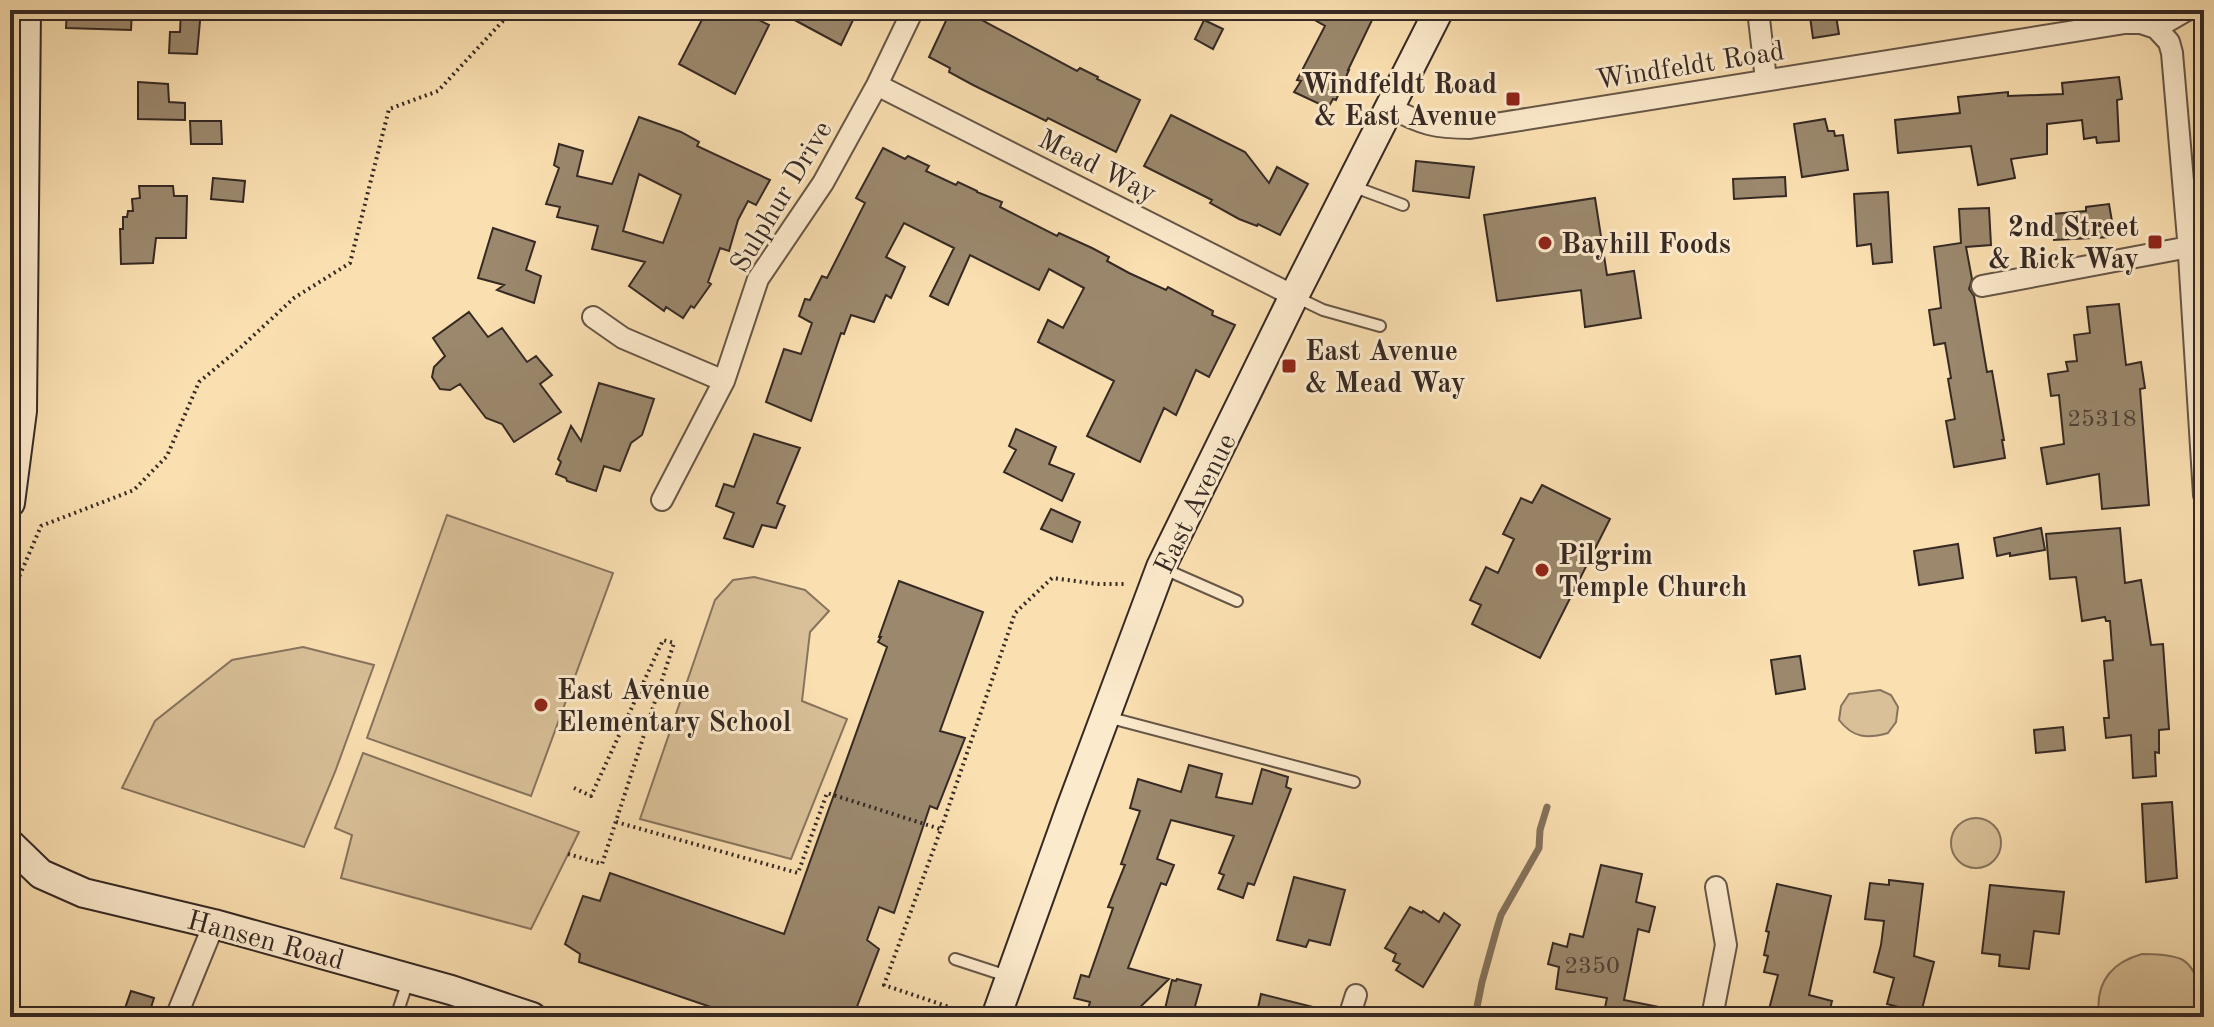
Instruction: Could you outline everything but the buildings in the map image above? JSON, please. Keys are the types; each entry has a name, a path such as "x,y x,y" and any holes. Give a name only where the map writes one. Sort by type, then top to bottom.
{"street":[{"path":"10,503 22,411 26,10"},
{"name":"Sulphur Drive","path":"662,500 724,381 758,279 823,183 877,85 913,10"},
{"name":"East Avenue","path":"983,1015 1009,977 1161,567 1439,10"},
{"path":"1758,10 1766,80"},
{"path":"2187,10 2159,19 2172,53 2199,351 2204,495"},
{"name":"Windfeldt Road","path":"1391,108 1416,121 1441,128 1470,128 2159,19"},
{"name":"Mead Way","path":"877,85 1294,296"},
{"path":"1982,286 2189,247"},
{"path":"593,317 623,338 724,381"},
{"name":"Hansen Road","path":"10,844 41,874 84,893 214,924 409,978 532,1017"},
{"path":"1712,1017 1726,945 1716,887"},
{"path":"176,1017 214,924"},
{"path":"1349,1017 1356,995"}],"lane":[{"path":"1351,185 1403,205"},
{"path":"1294,296 1323,310 1380,326"},
{"path":"1161,567 1237,601"},
{"path":"1105,716 1354,782"},
{"path":"955,959 1009,977"},
{"path":"396,1017 409,978"}],"path":[{"path":"10,598 41,526 134,490 167,456 199,382 294,298 350,263 389,109 438,91 513,10"},
{"path":"983,1015 884,985 1015,613 1052,578 1127,584"},
{"path":"568,854 602,864 674,643 663,640 591,796 574,788"},
{"path":"616,822 798,873 827,793 941,829"}],"shaded area":[{"path":"447,515 613,573 531,796 367,738"},
{"path":"754,577 805,590 829,611 810,632 802,701 847,719 791,859 640,819 715,600 733,580"},
{"path":"303,647 374,665 304,847 122,788 155,721 232,660"},
{"path":"1880,690 1891,695 1898,707 1896,722 1888,733 1861,736 1839,720 1841,706 1849,694"},
{"path":"363,753 579,832 531,929 341,878 352,835 335,828"},
{"path":"1976,818 1994,825 2001,843 1994,861 1976,868 1958,861 1951,843 1958,825"},
{"path":"2142,954 2172,956 2187,963 2199,985 2202,1017 2099,1017 2100,994 2107,976 2121,963"}],"waterway":[{"path":"1475,1017 1501,915 1539,848 1540,830 1547,807"}],"place":[{"name":"Windfeldt Road & East Avenue","path":"1513,99"},
{"name":"2nd Street & Rick Way","path":"2155,242"},
{"name":"Bayhill Foods","path":"1545,243"},
{"name":"East Avenue & Mead Way","path":"1289,366"},
{"name":"Pilgrim Temple Church","path":"1542,570"},
{"name":"East Avenue Elementary School","path":"541,705"}]}
